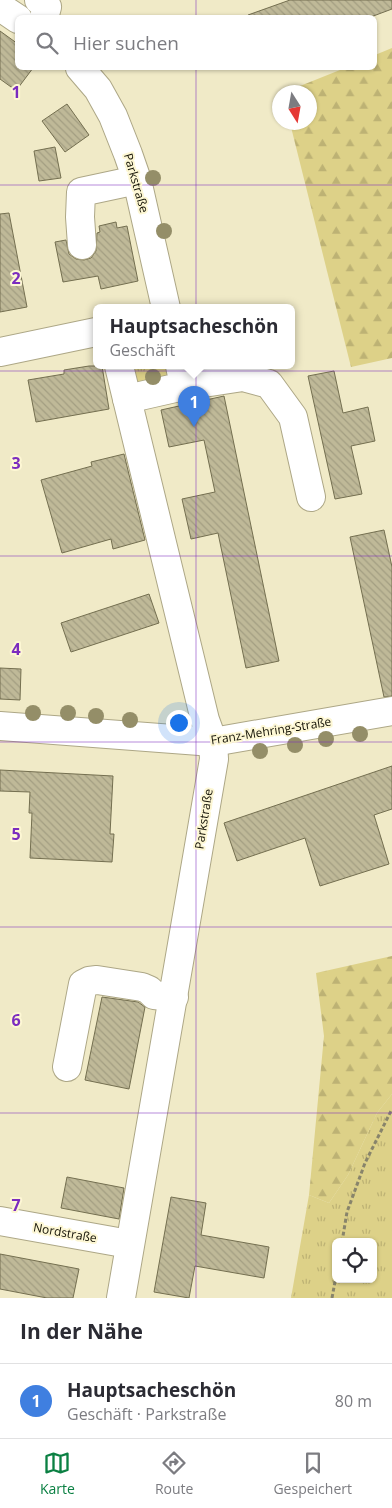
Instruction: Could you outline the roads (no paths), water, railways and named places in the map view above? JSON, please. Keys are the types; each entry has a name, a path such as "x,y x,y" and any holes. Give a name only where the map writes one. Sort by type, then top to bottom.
{"street":[{"path":"39,0 47,7 45,15"},
{"path":"0,7 15,17"},
{"name":"Parkstraße","path":"82,70 98,89 113,116 137,180 165,304"},
{"path":"82,245 76,188 137,180"},
{"path":"0,352 93,333"},
{"name":"Parkstraße","path":"120,369 202,710 213,742 214,759 121,1298"},
{"path":"127,399 182,376 243,378 269,384 293,417 311,497"},
{"name":"Franz-Mehring-Straße","path":"0,726 213,742 392,711"},
{"path":"67,1067 83,984 89,980 142,987 154,995 174,997"},
{"name":"Nordstraße","path":"0,1221 129,1244"}],"place":[{"name":"Hauptsacheschön","path":"194,427"}]}
